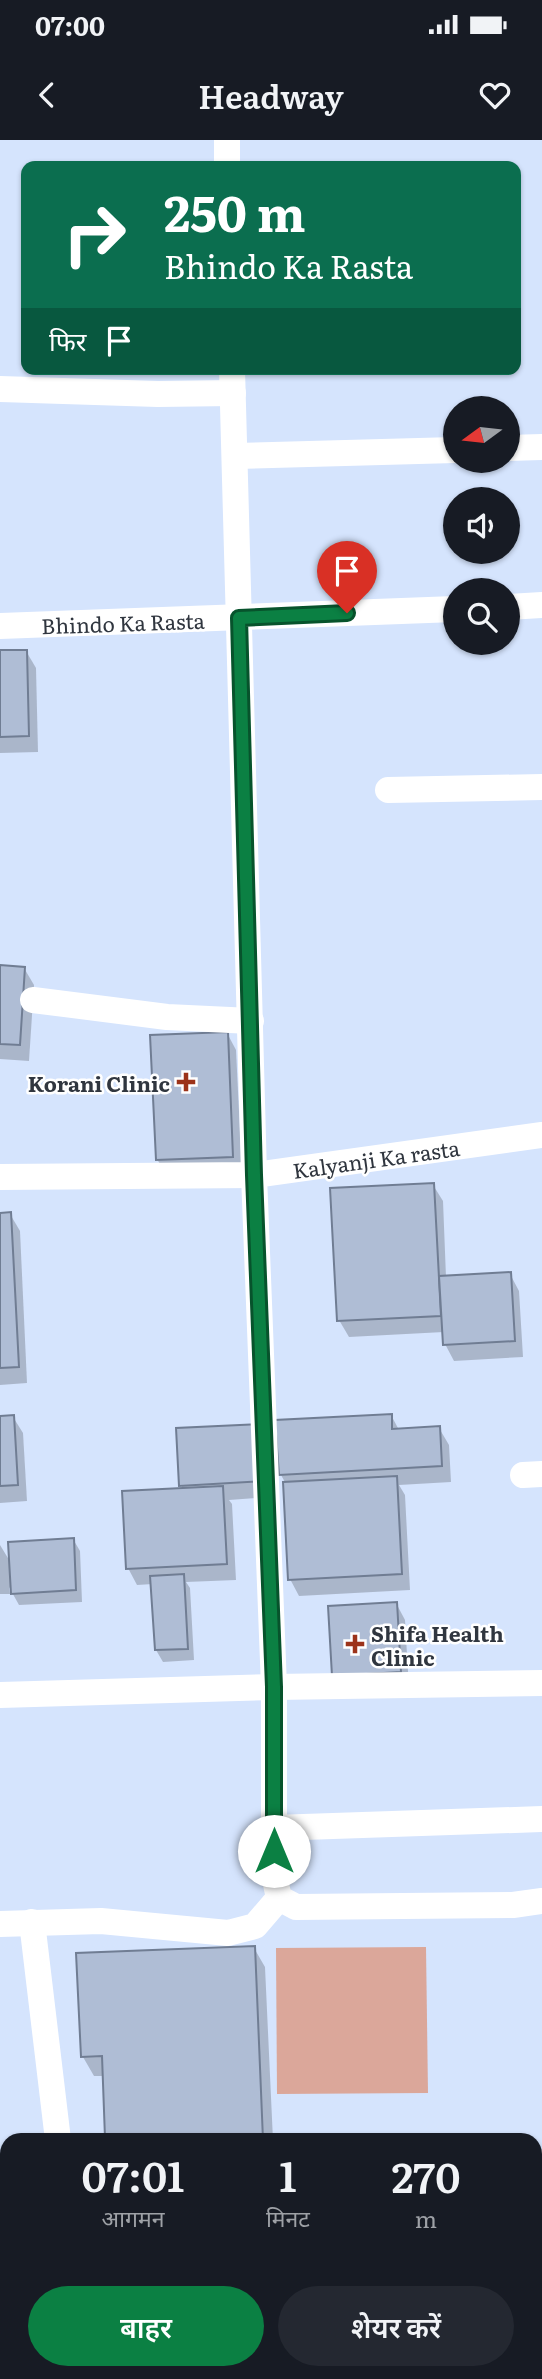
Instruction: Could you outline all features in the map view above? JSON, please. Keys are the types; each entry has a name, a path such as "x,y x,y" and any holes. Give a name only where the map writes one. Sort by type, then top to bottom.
{"street":[{"path":"227,140 227,161"},
{"path":"0,389 158,394 233,381 254,1175 274,1687 274,1875 279,1898 296,1907 513,1905 542,1901"},
{"path":"520,448 542,447"},
{"path":"235,456 443,450"},
{"path":"520,606 542,605"},
{"name":"Bhindo Ka Rasta","path":"0,625 443,610"},
{"path":"388,790 542,787"},
{"path":"33,1000 167,1017 251,1021"},
{"name":"Kalyanji Ka rasta","path":"0,1177 254,1175 542,1135"},
{"path":"0,1695 542,1683"},
{"path":"274,1828 542,1819"},
{"path":"0,1924 101,1921 228,1933 255,1926 279,1898"},
{"path":"32,1922 57,2133"}],"shaded area":[{"path":"426,1947 428,2093 277,2094 276,1948"}],"building":[{"path":"0,650 27,650 29,736 0,737"},
{"path":"0,965 25,967 20,1045 0,1044"},
{"path":"228,1032 233,1157 156,1160 150,1035"},
{"path":"434,1183 441,1316 337,1321 330,1188"},
{"path":"11,1212 19,1367 0,1368 0,1213"},
{"path":"511,1272 515,1341 443,1345 439,1276"},
{"path":"392,1414 392,1429 440,1426 442,1466 279,1475 275,1420"},
{"path":"14,1415 18,1485 0,1486 0,1416"},
{"path":"260,1424 263,1481 179,1486 176,1428"},
{"path":"397,1476 402,1574 288,1580 283,1482"},
{"path":"223,1486 227,1564 126,1569 122,1491"},
{"path":"74,1538 76,1590 11,1594 8,1542"},
{"path":"184,1574 188,1649 155,1650 150,1576"},
{"path":"397,1602 401,1672 332,1676 328,1606"},
{"path":"255,1946 263,2133 105,2133 102,2056 81,2057 76,1953"}],"place":[{"name":"Korani Clinic","path":"186,1082"},
{"name":"Shifa Health Clinic","path":"355,1644"}],"route":[{"path":"274,1851 274,1687 254,1175 239,618 347,613"}]}
